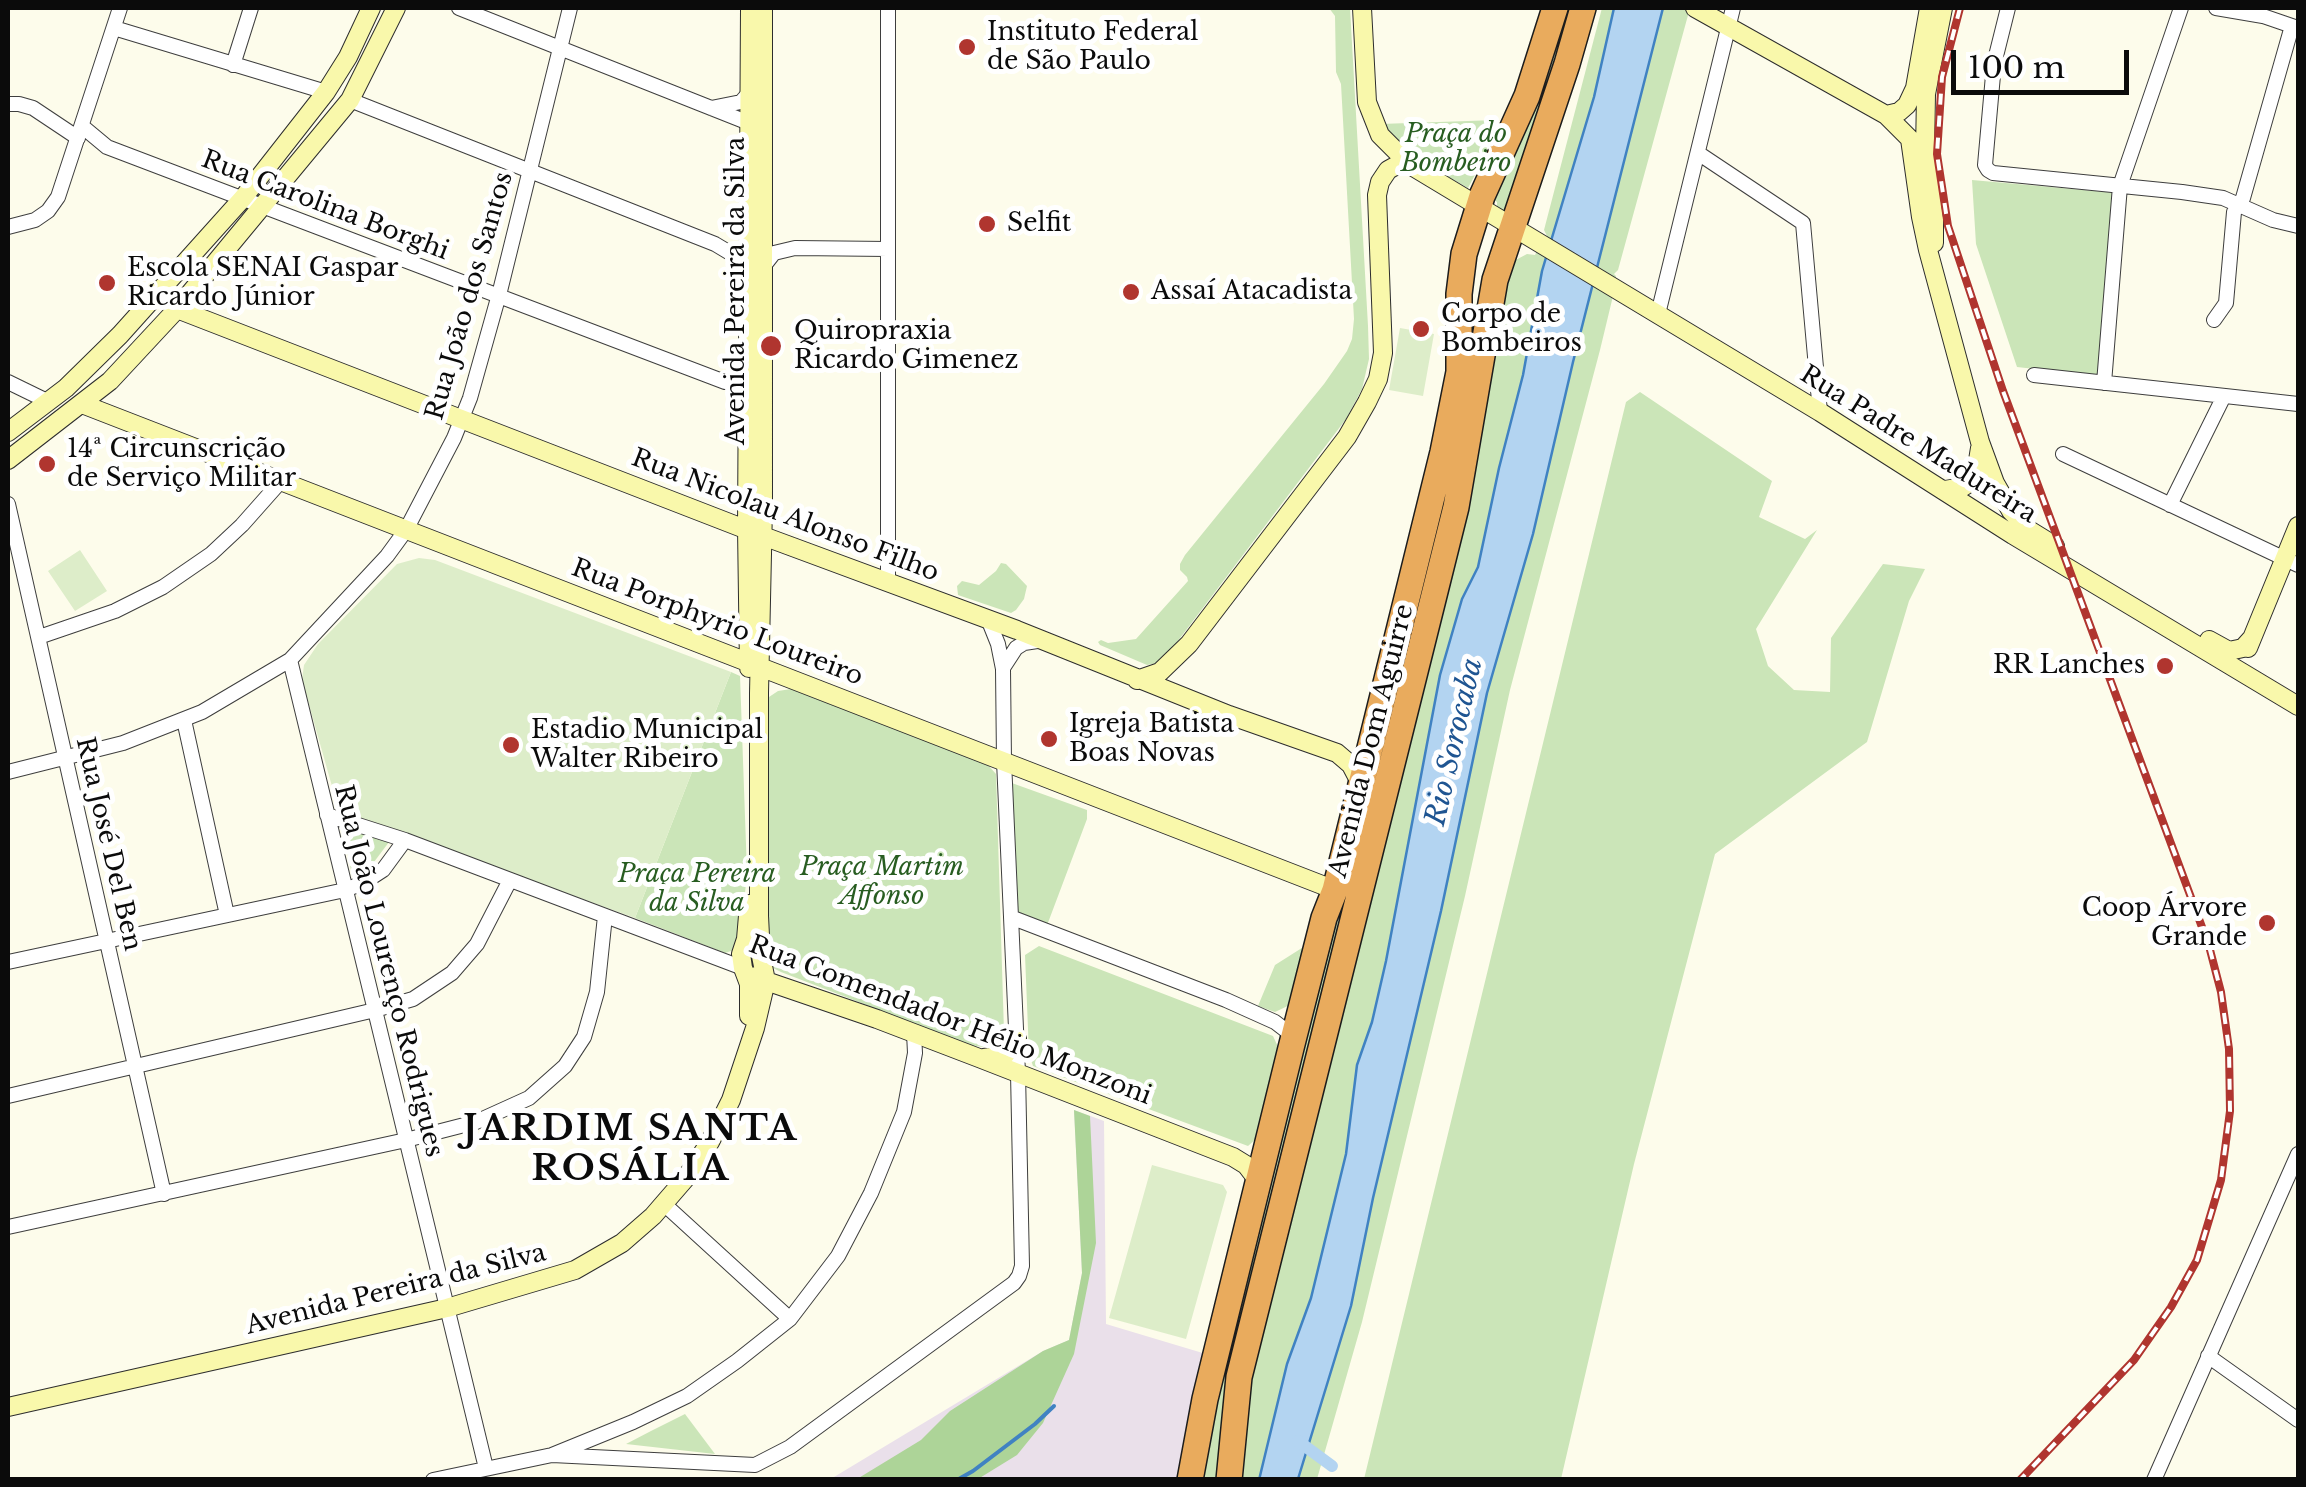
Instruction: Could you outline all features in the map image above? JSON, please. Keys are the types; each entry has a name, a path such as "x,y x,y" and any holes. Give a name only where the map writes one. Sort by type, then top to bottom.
{"highway":[{"name":"Avenida Dom Aguirre","path":"1190,1480 1205,1398 1443,452 1459,372 1459,294 1464,254 1478,207 1540,62 1555,8"},
{"name":"Avenida Dom Aguirre","path":"1229,1480 1238,1377 1456,507 1494,280 1517,230 1583,8"},
{"path":"1331,1008 1344,901 1334,890"}],"main road":[{"path":"8,432 50,402 120,335 243,198 326,92 371,8"},
{"path":"8,460 110,381 177,309 350,100 396,8"},
{"name":"Avenida Pereira da Silva","path":"8,1407 448,1308 575,1270 622,1243 664,1204 710,1142 731,1100 759,1006 775,984 761,956 758,916 757,266 748,93 750,8"},
{"name":"Avenida Pereira da Silva","path":"756,235 762,8"},
{"path":"1362,8 1368,102 1380,134 1410,165 1517,230"},
{"path":"1695,8 1731,17 1886,115 1910,138 1920,216 1980,442 1975,479 1945,490"},
{"path":"1886,115 1899,112 1915,88 1929,8"},
{"path":"1935,274 1934,218 1925,152 1926,94 1943,8"},
{"path":"1138,680 1160,672 1189,644 1347,437 1367,402 1378,379 1382,353 1377,195 1388,170 1410,165"},
{"name":"Rua Padre Madureira","path":"1517,230 2298,706"},
{"name":"Avenida Pereira da Silva","path":"747,1051 749,984 742,954 752,872 755,664 762,560 755,532 749,368 757,266"},
{"name":"Rua Nicolau Alonso Filho","path":"177,309 988,618 1230,716 1336,753 1351,765 1361,784"},
{"name":"Rua Porphyrio Loureiro","path":"82,404 1334,890"},
{"name":"Rua Padre Madureira","path":"1980,442 1995,483 2011,511 2029,530 2222,648 2243,648 2252,638"},
{"path":"2250,678 2246,653 2291,562 2298,526"},
{"path":"762,560 787,544"},
{"name":"Rua Comendador Hélio Monzoni","path":"743,968 775,984 914,1033 1233,1157 1246,1165 1258,1188"},
{"path":"979,1058 1005,1055 1017,1039"}],"street":[{"path":"8,227 35,220 58,197 120,8"},
{"path":"233,65 251,8"},
{"path":"459,8 749,123"},
{"name":"Rua João dos Santos","path":"8,772 123,743 184,720 290,660 406,530 470,398 570,8"},
{"path":"888,8 888,581"},
{"path":"2008,8 1994,64 1985,165 1988,170 2223,198 2273,220 2298,226"},
{"path":"2104,383 2120,186 2181,8"},
{"path":"2214,320 2226,304 2234,212 2242,198 2295,27 2216,8"},
{"path":"1658,314 1731,17"},
{"path":"114,28 326,92"},
{"path":"710,108 741,102 748,93"},
{"path":"350,100 715,244 757,266 774,254 795,248 888,248"},
{"path":"8,104 33,108 79,138"},
{"name":"Rua Carolina Borghi","path":"79,138 725,382 737,379 749,368"},
{"path":"1698,153 1803,223 1820,412"},
{"path":"715,244 756,235 795,248"},
{"path":"2034,375 2298,404"},
{"path":"8,382 50,402"},
{"path":"2170,506 2224,396"},
{"path":"2063,454 2291,562"},
{"path":"39,637 115,612 162,587 211,554 281,480"},
{"name":"Rua José Del Ben","path":"8,504 164,1194"},
{"path":"552,1455 755,1465 790,1446 1014,1283 1022,1266 1014,962 1002,669 988,618"},
{"path":"1002,669 1017,630"},
{"path":"1002,669 1016,648 1044,640"},
{"name":"Rua João Lourenço Rodrigues","path":"290,660 486,1468"},
{"path":"184,720 227,915"},
{"name":"Rua Comendador Hélio Monzoni","path":"327,814 743,968"},
{"path":"8,962 345,890 383,870 405,840"},
{"path":"8,1096 413,999 452,973 477,944 510,880"},
{"path":"8,1228 406,1140 476,1122 528,1098 565,1066 584,1037 597,992 606,916"},
{"path":"1012,918 1275,1022 1288,1032 1292,1048"},
{"path":"1014,962 1025,939 1054,934"},
{"path":"1275,1022 1296,1014 1302,1007"},
{"path":"433,1480 552,1455 623,1426 686,1396 790,1318 838,1256 871,1194 904,1112 915,1052 914,1033"},
{"path":"2154,1480 2297,1160"},
{"path":"664,1204 790,1318"},
{"path":"2208,1356 2298,1420"},
{"path":"621,1458 623,1426"}],"shaded area":[{"path":"1074,1110 1104,1121 1106,1324 1206,1354 1183,1479 829,1480 1043,1351 1069,1340 1082,1273"}],"green space":[{"path":"1329,8 1350,8 1368,326 1369,359 1362,389 1346,419 1168,654 1147,665 1098,642 1136,639 1188,581 1180,570 1185,555 1324,384 1352,339 1341,84 1336,72 1335,16"},
{"path":"1563,8 1577,8 1511,208 1503,213 1491,198"},
{"path":"1602,8 1690,8 1614,274 1613,296 1510,690 1465,896 1362,1322 1317,1479 1237,1480 1243,1408 1510,263 1527,254 1535,255 1547,236 1544,230"},
{"name":"Praça do Bombeiro","path":"1497,120 1487,152 1468,188 1407,153 1380,124"},
{"path":"1972,180 2117,193 2098,376 2017,367 1976,244"},
{"path":"1400,328 1434,334 1423,396 1389,390"},
{"path":"1640,392 1772,481 1759,517 1805,539 1817,530 1756,629 1768,666 1794,690 1830,692 1831,638 1883,564 1925,569 1909,601 1867,742 1715,854 1634,1164 1561,1479 1364,1479 1626,402"},
{"path":"80,550 107,591 75,611 48,571"},
{"name":"Estadio Municipal Walter Ribeiro","path":"419,558 435,560 731,672 635,918 339,811 302,680 304,665 318,644 397,564"},
{"path":"1001,563 1027,586 1016,610 1011,613 958,595 957,586 962,581 979,585"},
{"name":"Praça Pereira da Silva","path":"731,672 740,676 747,873 740,943 725,953 635,918"},
{"name":"Praça Martim Affonso","path":"791,689 988,765 996,774 1004,1032 1001,1040 983,1047 970,1045 781,972 769,962 767,708 769,697"},
{"path":"1009,782 1087,810 1046,928 1015,916"},
{"path":"341,822 389,842 374,862 352,875"},
{"path":"1335,900 1340,912 1328,974 1221,1479 1196,1480"},
{"path":"1039,946 1273,1036 1279,1049 1257,1138 1248,1146 1033,1066 1029,1054 1025,955"},
{"path":"1305,946 1294,1003 1275,1012 1258,1006 1275,965"},
{"path":"1074,1110 1090,1116 1096,1243 1074,1354 1043,1423 1017,1455 978,1479 857,1479 921,1440 950,1411 1043,1351 1069,1340 1082,1273"},
{"path":"1152,1165 1223,1185 1227,1192 1186,1339 1109,1318"},
{"path":"685,1414 715,1454 626,1444 651,1431"}],"water":[{"name":"Rio Sorocaba","path":"1614,8 1663,8 1533,534 1487,693 1351,1306 1298,1479 1259,1480 1287,1364 1311,1298 1346,1154 1357,1065 1386,961 1440,675 1462,599 1478,567 1523,375 1542,271 1594,97"}],"waterway":[{"path":"957,1480 1054,1406"},
{"path":"1298,1441 1332,1466"}],"railway":[{"path":"1960,8 1942,77 1937,154 1948,226 2003,391 2209,946 2221,992 2229,1049 2230,1111 2221,1180 2197,1260 2171,1307 2134,1360 2020,1480"}],"place":[{"name":"Instituto Federal de São Paulo","path":"967,47"},
{"name":"Selfit","path":"987,224"},
{"name":"Escola SENAI Gaspar Ricardo Júnior","path":"107,283"},
{"name":"Assaí Atacadista","path":"1131,292"},
{"name":"Corpo de Bombeiros","path":"1421,329"},
{"name":"Quiropraxia Ricardo Gimenez","path":"771,346"},
{"name":"14ª Circunscrição de Serviço Militar","path":"47,464"},
{"name":"RR Lanches","path":"2165,666"},
{"name":"Igreja Batista Boas Novas","path":"1049,739"},
{"name":"Estadio Municipal Walter Ribeiro","path":"511,745"},
{"name":"Coop Árvore Grande","path":"2267,923"}],"district":[{"name":"JARDIM SANTA ROSÁLIA","path":"631,1150"}]}
